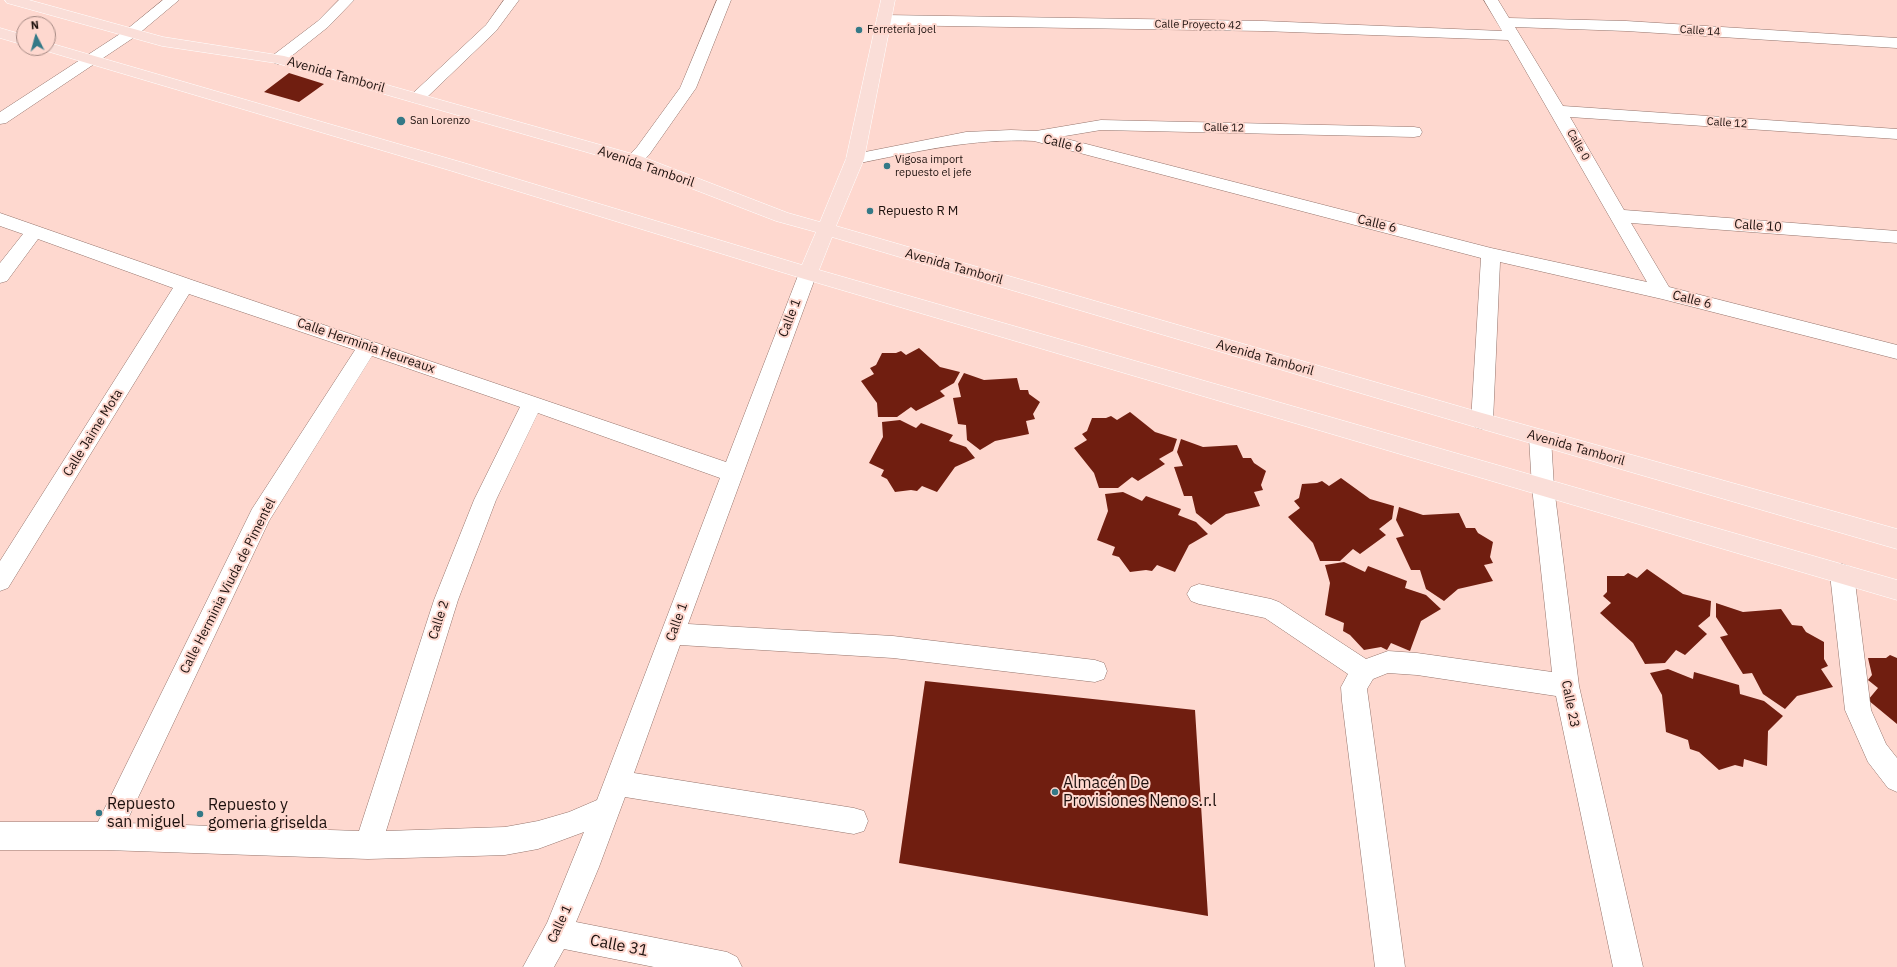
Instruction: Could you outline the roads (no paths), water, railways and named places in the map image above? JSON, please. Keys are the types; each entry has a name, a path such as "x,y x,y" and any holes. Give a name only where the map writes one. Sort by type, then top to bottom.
{"main road":[{"name":"Avenida Tamboril","path":"12,0 162,41 278,58 634,160 782,216 825,229 1540,438 1897,539"},
{"path":"808,273 855,159 888,0"},
{"path":"0,33 16,38"},
{"path":"56,49 458,167 808,273 1897,590"}],"street":[{"path":"0,119 131,33 172,0"},
{"path":"278,58 323,24 347,0"},
{"path":"417,98 491,28 512,0"},
{"path":"634,160 643,151 688,88 724,0"},
{"name":"Calle 0","path":"1491,0 1558,111 1662,292"},
{"name":"Calle Proyecto 42","path":"884,20 1263,26 1513,36"},
{"name":"Calle 14","path":"1504,22 1626,26 1897,44"},
{"name":"Calle 12","path":"1558,111 1897,134"},
{"name":"Calle 12","path":"1034,136 1101,125 1414,132"},
{"name":"Calle 6","path":"855,159 929,144 983,136 1008,134 1034,136 1491,254 1662,292 1897,352"},
{"name":"Calle 10","path":"1618,216 1897,237"},
{"name":"Calle Herminia Heureaux","path":"0,219 186,285 732,473"},
{"path":"0,276 35,231"},
{"path":"1482,421 1491,254"},
{"name":"Calle 1","path":"538,967 557,934 607,809 808,273"},
{"name":"Calle Jaime Mota","path":"0,581 186,285"},
{"name":"Calle Herminia Viuda de Pimentel","path":"106,836 260,516 368,347"},
{"name":"Calle 2","path":"368,846 446,600 485,500 532,403"},
{"name":"Calle 23","path":"1540,438 1543,487 1566,686 1628,967"},
{"path":"1842,574 1858,710 1877,754 1897,779"},
{"path":"1199,594 1271,609 1364,671"},
{"path":"672,634 893,647 1095,671"},
{"path":"1390,967 1355,701 1354,687 1364,671 1388,662 1416,664 1566,686"},
{"path":"617,783 854,821"},
{"path":"0,836 106,836 368,846 505,841 538,835 607,809"},
{"name":"Calle 31","path":"557,934 727,967"}],"place":[{"name":"Ferretería joel","path":"859,30"},
{"name":"San Lorenzo","path":"401,121"},
{"name":"Vigosa import repuesto el jefe","path":"887,166"},
{"name":"Repuesto R M","path":"870,211"},
{"name":"Almacén De Provisiones Neno s.r.l","path":"1055,792"},
{"name":"Repuesto san miguel","path":"99,813"},
{"name":"Repuesto y gomeria griselda","path":"200,814"}]}
